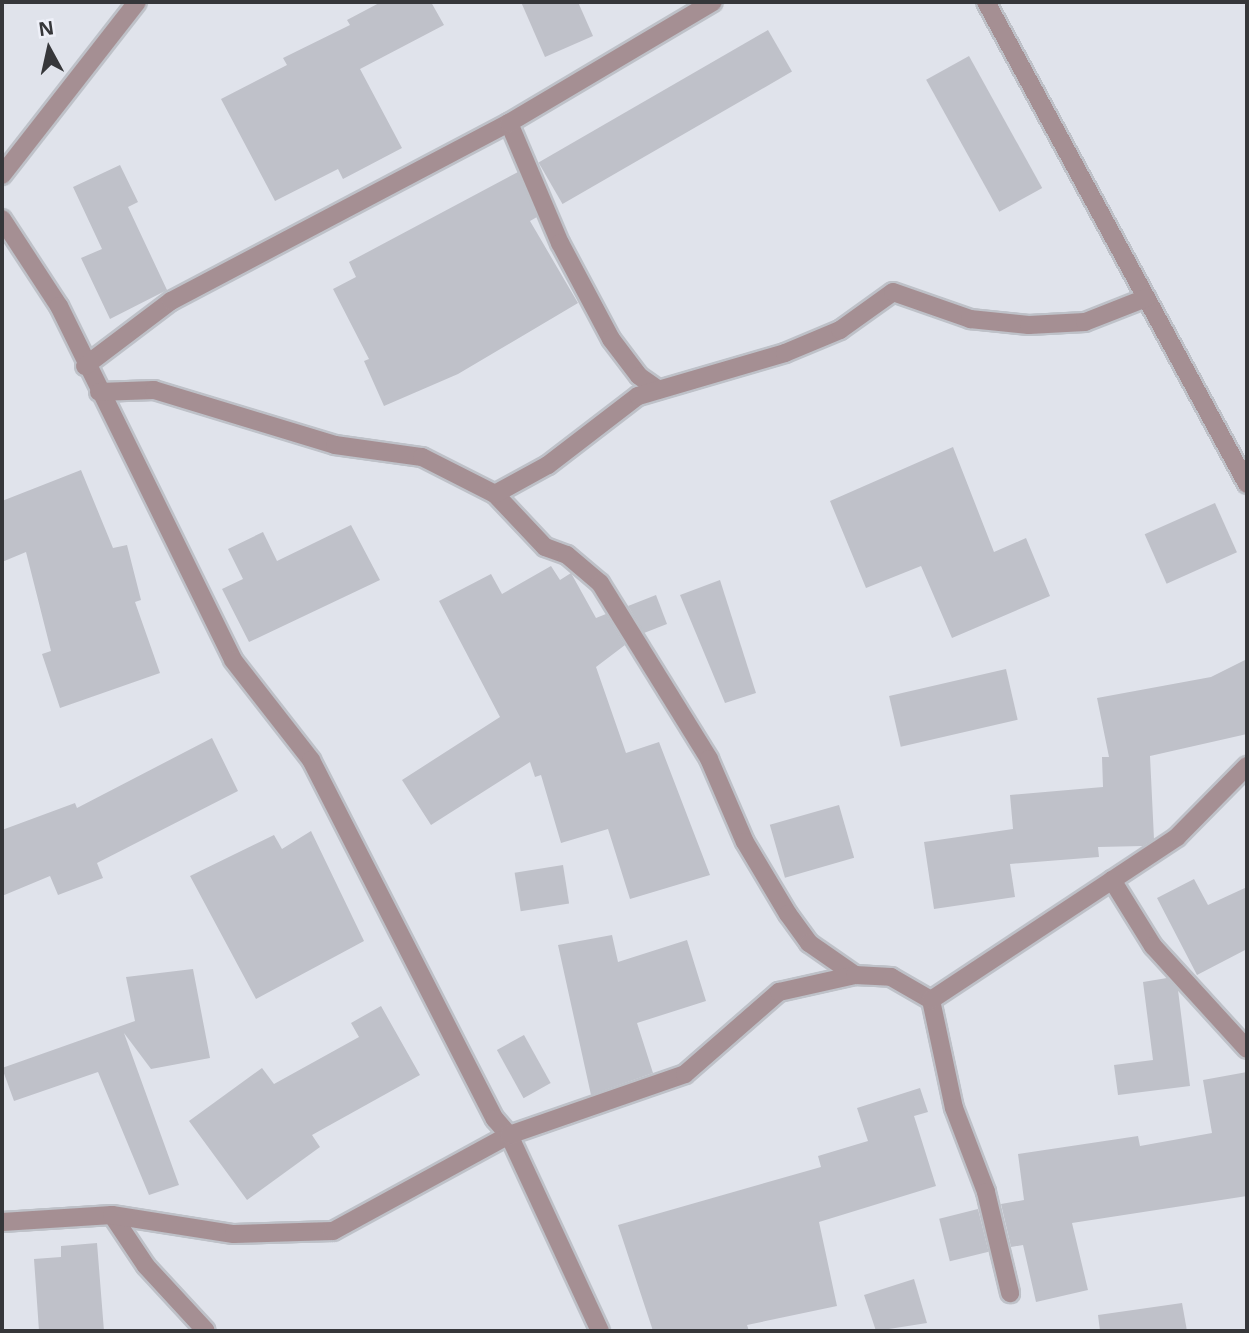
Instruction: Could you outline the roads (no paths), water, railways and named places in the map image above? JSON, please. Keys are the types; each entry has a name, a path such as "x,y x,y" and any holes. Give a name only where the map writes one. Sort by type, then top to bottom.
{"street":[{"path":"2,174 137,2"},
{"path":"85,366 171,301 509,123 713,2"},
{"path":"986,2 1247,484"},
{"path":"509,123 560,243 611,339 639,376 659,390"},
{"path":"2,219 59,306 85,366 233,660 311,760 452,1037 509,1135 600,1331"},
{"path":"495,494 548,465 638,396 840,330 893,292 970,320 1029,325 1086,322 1146,298"},
{"path":"99,392 154,390 335,445 422,457 495,494 545,547 567,555 600,583 709,759 745,842 788,915 809,943 855,975"},
{"path":"931,1000 1177,837 1247,766"},
{"path":"1112,880 1153,946 1247,1049"},
{"path":"2,1222 112,1215 234,1234 333,1231 509,1135 685,1074 779,992 855,975 891,977 931,1000 954,1108 986,1192 1010,1293"},
{"path":"112,1215 146,1266 206,1331"}]}
